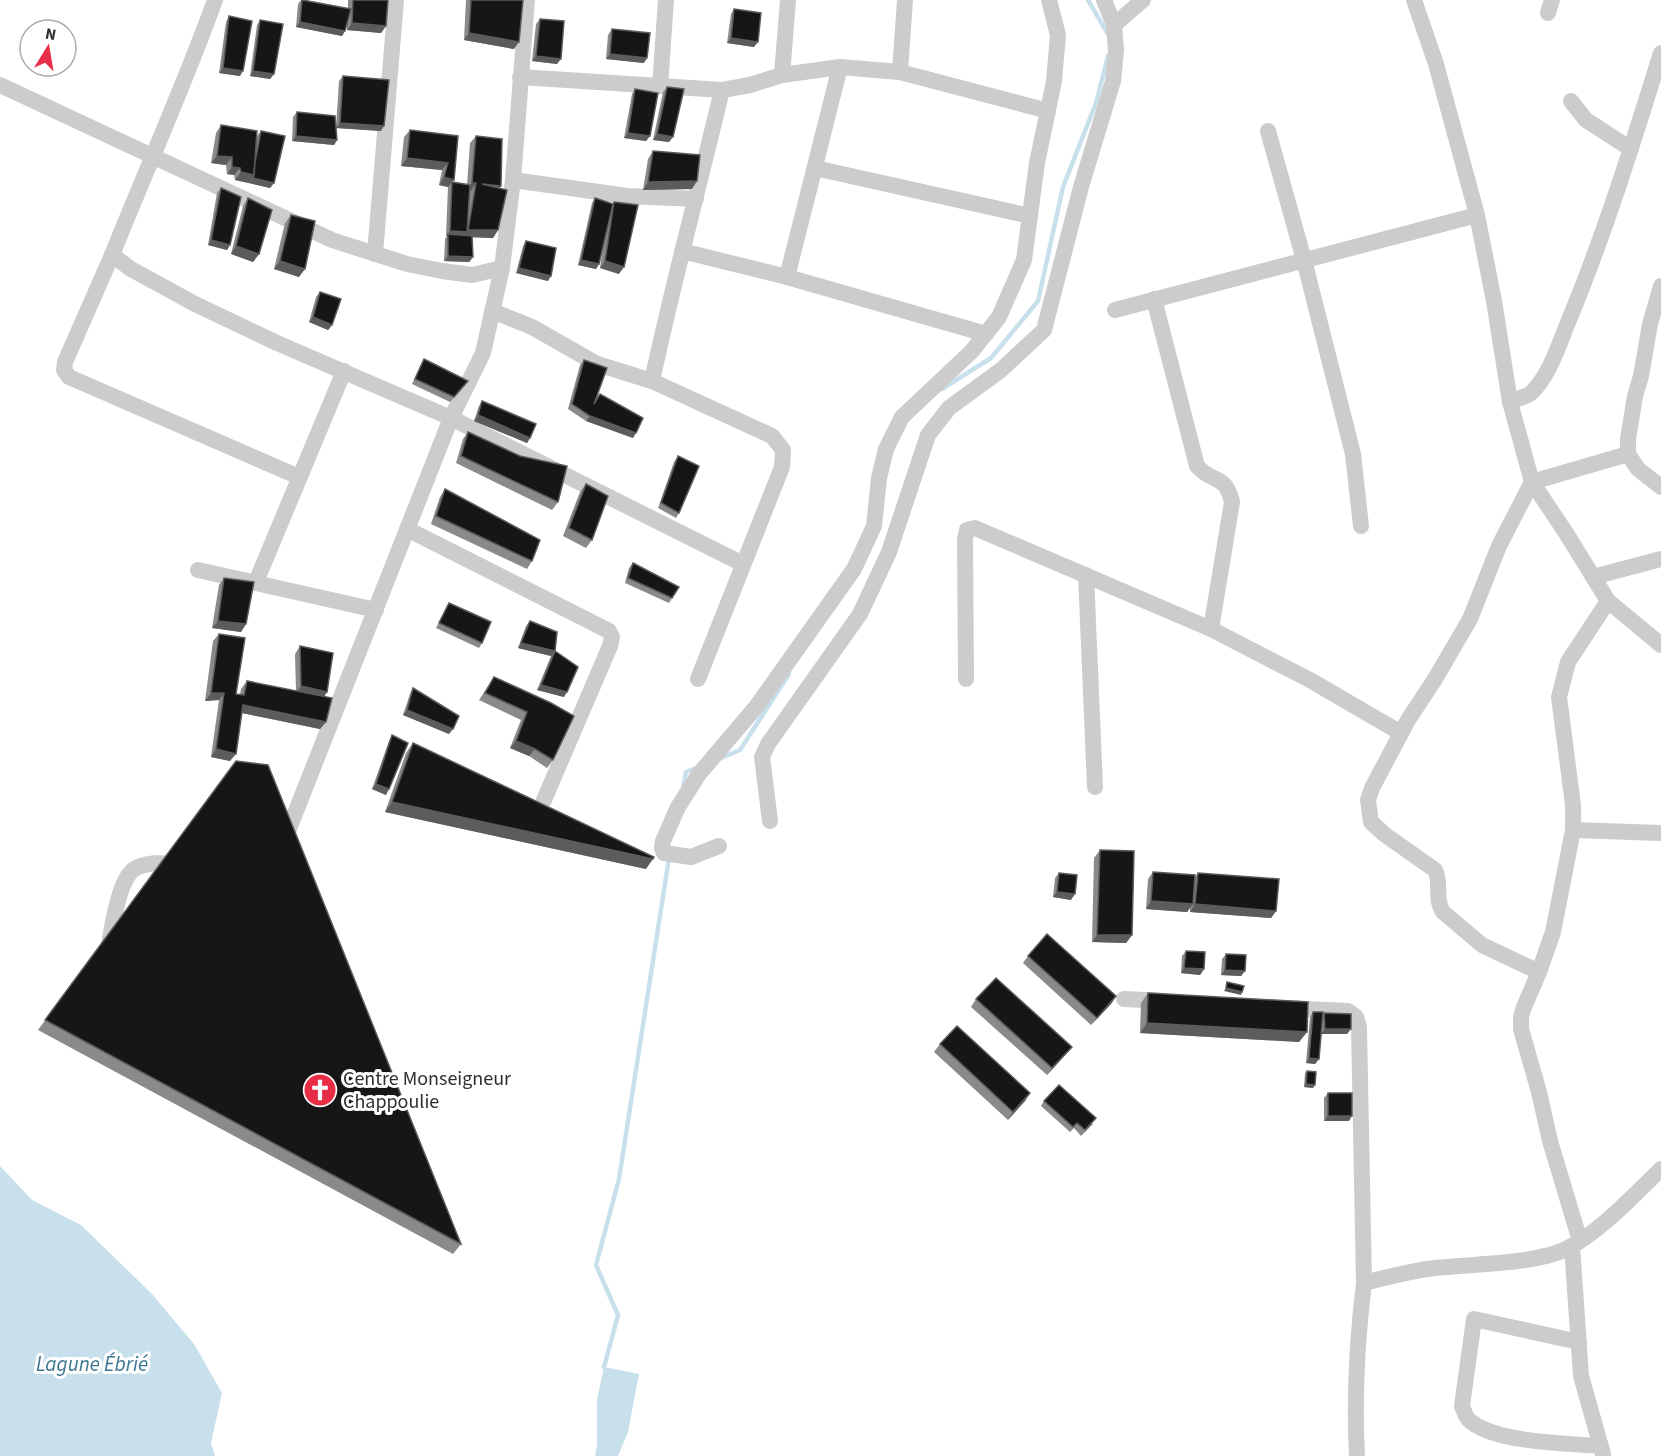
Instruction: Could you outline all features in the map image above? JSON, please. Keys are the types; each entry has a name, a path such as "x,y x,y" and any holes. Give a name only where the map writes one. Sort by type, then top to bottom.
{"street":[{"path":"215,0 172,113 65,362 64,370 69,377 300,477"},
{"path":"375,254 396,0"},
{"path":"279,857 451,418 483,353 502,268 513,180 527,0"},
{"path":"660,86 666,0"},
{"path":"782,75 788,0"},
{"path":"900,72 905,0"},
{"path":"719,846 691,857 664,852 662,848 678,807 699,774 756,707 854,569 874,526 879,478 886,449 902,417 972,351 999,317 1024,260 1037,163 1054,81 1058,35 1049,0"},
{"path":"770,821 762,757 768,744 860,614 889,552 928,435 949,408 1001,370 1044,330 1081,187 1113,81 1116,50 1114,25 1104,0"},
{"path":"1114,25 1143,0"},
{"path":"1414,0 1436,64 1477,215 1510,402 1532,482 1608,601 1661,645"},
{"path":"1510,402 1530,394 1555,354 1588,274 1661,53"},
{"path":"520,76 722,90 750,85 782,75 840,67 900,72 1048,111"},
{"path":"787,277 840,67"},
{"path":"0,85 153,154 332,240 407,264 472,275 502,268"},
{"path":"652,381 672,285 696,200 722,90"},
{"path":"1571,101 1586,120 1631,149"},
{"path":"1268,131 1304,260 1353,454 1361,526"},
{"path":"814,168 1030,216"},
{"path":"513,180 617,195 696,200"},
{"path":"1115,310 1477,215"},
{"path":"682,251 787,277 986,333"},
{"path":"112,255 131,269 195,304 277,343 451,418 742,564"},
{"path":"1661,286 1650,324 1628,439 1628,454 1638,469 1661,487"},
{"path":"1154,299 1197,466 1204,474 1225,483 1232,502 1211,629"},
{"path":"492,311 532,327 597,364 652,381 772,436 783,450 782,467 698,679"},
{"path":"256,582 344,371"},
{"path":"1539,972 1482,945 1443,912 1439,906 1438,876 1435,870 1371,822 1368,800 1401,734 1470,620 1500,546 1532,482 1628,454"},
{"path":"966,679 965,539 967,530 975,528 1211,629 1310,680 1401,734"},
{"path":"407,529 609,631 612,637 610,646 544,800"},
{"path":"1593,577 1661,559"},
{"path":"198,570 376,610"},
{"path":"1086,575 1095,787"},
{"path":"1579,1342 1474,1319 1462,1406 1466,1417 1474,1424 1504,1436 1602,1451 1581,1376 1576,1243 1521,1029 1521,1017 1547,954 1573,830 1573,805 1559,697 1568,662 1582,637 1608,601"},
{"path":"1573,830 1661,833"},
{"path":"105,966 121,888 133,870 147,865 167,863 202,867"},
{"path":"1124,999 1183,1002"},
{"path":"1266,1007 1348,1011 1356,1017 1359,1027 1364,1283 1357,1357 1357,1456"},
{"path":"1364,1283 1434,1268 1545,1256 1576,1243 1623,1205 1661,1169"}],"water":[{"name":"Lagune Ébrié","path":"0,1166 32,1200 81,1225 152,1294 194,1344 222,1393 211,1443 215,1456 0,1456"},
{"path":"604,1367 639,1374 628,1432 618,1456 595,1456 597,1399"}],"building":[{"path":"302,0 351,9 345,31 300,22"},
{"path":"353,0 388,0 386,26 352,23"},
{"path":"471,0 523,0 519,42 469,33"},
{"path":"734,9 761,13 758,42 731,38"},
{"path":"229,16 252,21 243,71 223,68"},
{"path":"540,19 564,21 561,59 536,56"},
{"path":"260,20 283,24 274,74 253,71"},
{"path":"612,29 650,33 647,58 610,54"},
{"path":"343,76 389,80 384,126 340,123"},
{"path":"667,87 684,89 673,137 657,134"},
{"path":"635,89 658,93 650,136 628,133"},
{"path":"297,112 335,116 337,140 296,136"},
{"path":"221,125 257,131 254,175 232,167 232,157 217,156"},
{"path":"410,130 458,136 454,180 444,177 448,163 407,158"},
{"path":"261,131 285,136 274,183 253,178"},
{"path":"476,136 502,139 501,186 482,184 507,190 498,230 468,230 476,183 472,183"},
{"path":"653,151 700,155 697,181 648,182"},
{"path":"452,182 470,185 467,232 450,231"},
{"path":"221,188 241,197 230,245 211,240"},
{"path":"248,198 272,210 259,254 236,246"},
{"path":"595,198 613,204 599,264 581,260"},
{"path":"614,202 638,205 624,267 605,261"},
{"path":"291,215 315,221 305,269 280,261"},
{"path":"448,234 472,236 473,257 448,256"},
{"path":"526,241 556,248 551,276 519,268"},
{"path":"320,292 341,299 332,325 313,317"},
{"path":"424,359 468,381 454,397 415,379"},
{"path":"584,360 607,368 594,404 600,394 643,418 636,433 590,416 572,404"},
{"path":"482,401 536,424 530,438 478,415"},
{"path":"468,432 520,456 567,466 558,502 461,456"},
{"path":"678,456 699,466 679,513 661,503"},
{"path":"586,484 608,496 592,540 569,528"},
{"path":"445,489 540,540 532,561 436,516"},
{"path":"633,563 679,587 672,598 628,578"},
{"path":"224,578 254,582 246,624 218,621"},
{"path":"449,603 491,622 482,643 439,623"},
{"path":"530,621 557,632 555,651 521,643"},
{"path":"219,634 245,638 236,694 244,695 247,681 332,698 326,722 243,705 236,754 216,749 224,693 211,693"},
{"path":"300,646 333,653 327,692 301,686"},
{"path":"555,651 578,667 567,692 541,685"},
{"path":"494,677 574,716 553,760 516,741 527,712 485,693"},
{"path":"413,688 459,716 453,729 407,710"},
{"path":"392,735 408,743 389,789 376,784"},
{"path":"413,743 654,857 653,859 392,802"},
{"path":"236,761 268,765 461,1244 45,1020"},
{"path":"1100,850 1134,851 1132,935 1097,935"},
{"path":"1153,872 1195,875 1193,904 1151,901"},
{"path":"1059,873 1077,875 1075,894 1057,892"},
{"path":"1198,873 1279,879 1276,911 1195,904"},
{"path":"1047,934 1116,996 1097,1018 1028,956"},
{"path":"1186,951 1205,952 1204,969 1184,968"},
{"path":"1226,954 1246,955 1245,971 1225,970"},
{"path":"996,978 1072,1047 1052,1068 976,999"},
{"path":"1227,982 1244,986 1242,992 1226,988"},
{"path":"1148,993 1308,1002 1307,1032 1147,1023"},
{"path":"1313,1012 1323,1012 1319,1059 1309,1058"},
{"path":"1324,1013 1351,1014 1351,1029 1325,1029"},
{"path":"957,1026 1030,1093 1013,1112 940,1044"},
{"path":"1307,1071 1316,1072 1315,1085 1306,1084"},
{"path":"1059,1085 1096,1118 1085,1130 1077,1123 1073,1127 1044,1101"},
{"path":"1328,1093 1352,1093 1352,1116 1328,1116"}],"waterway":[{"path":"1088,0 1108,34"},
{"path":"942,389 991,358 1038,301 1063,187 1096,103 1108,56"},
{"path":"721,758 740,750 789,674"},
{"path":"683,788 686,772 696,768"},
{"path":"604,1367 618,1315 596,1265 619,1179 669,858"}],"place":[{"name":"Centre Monseigneur Chappoulie","path":"320,1090"}]}
